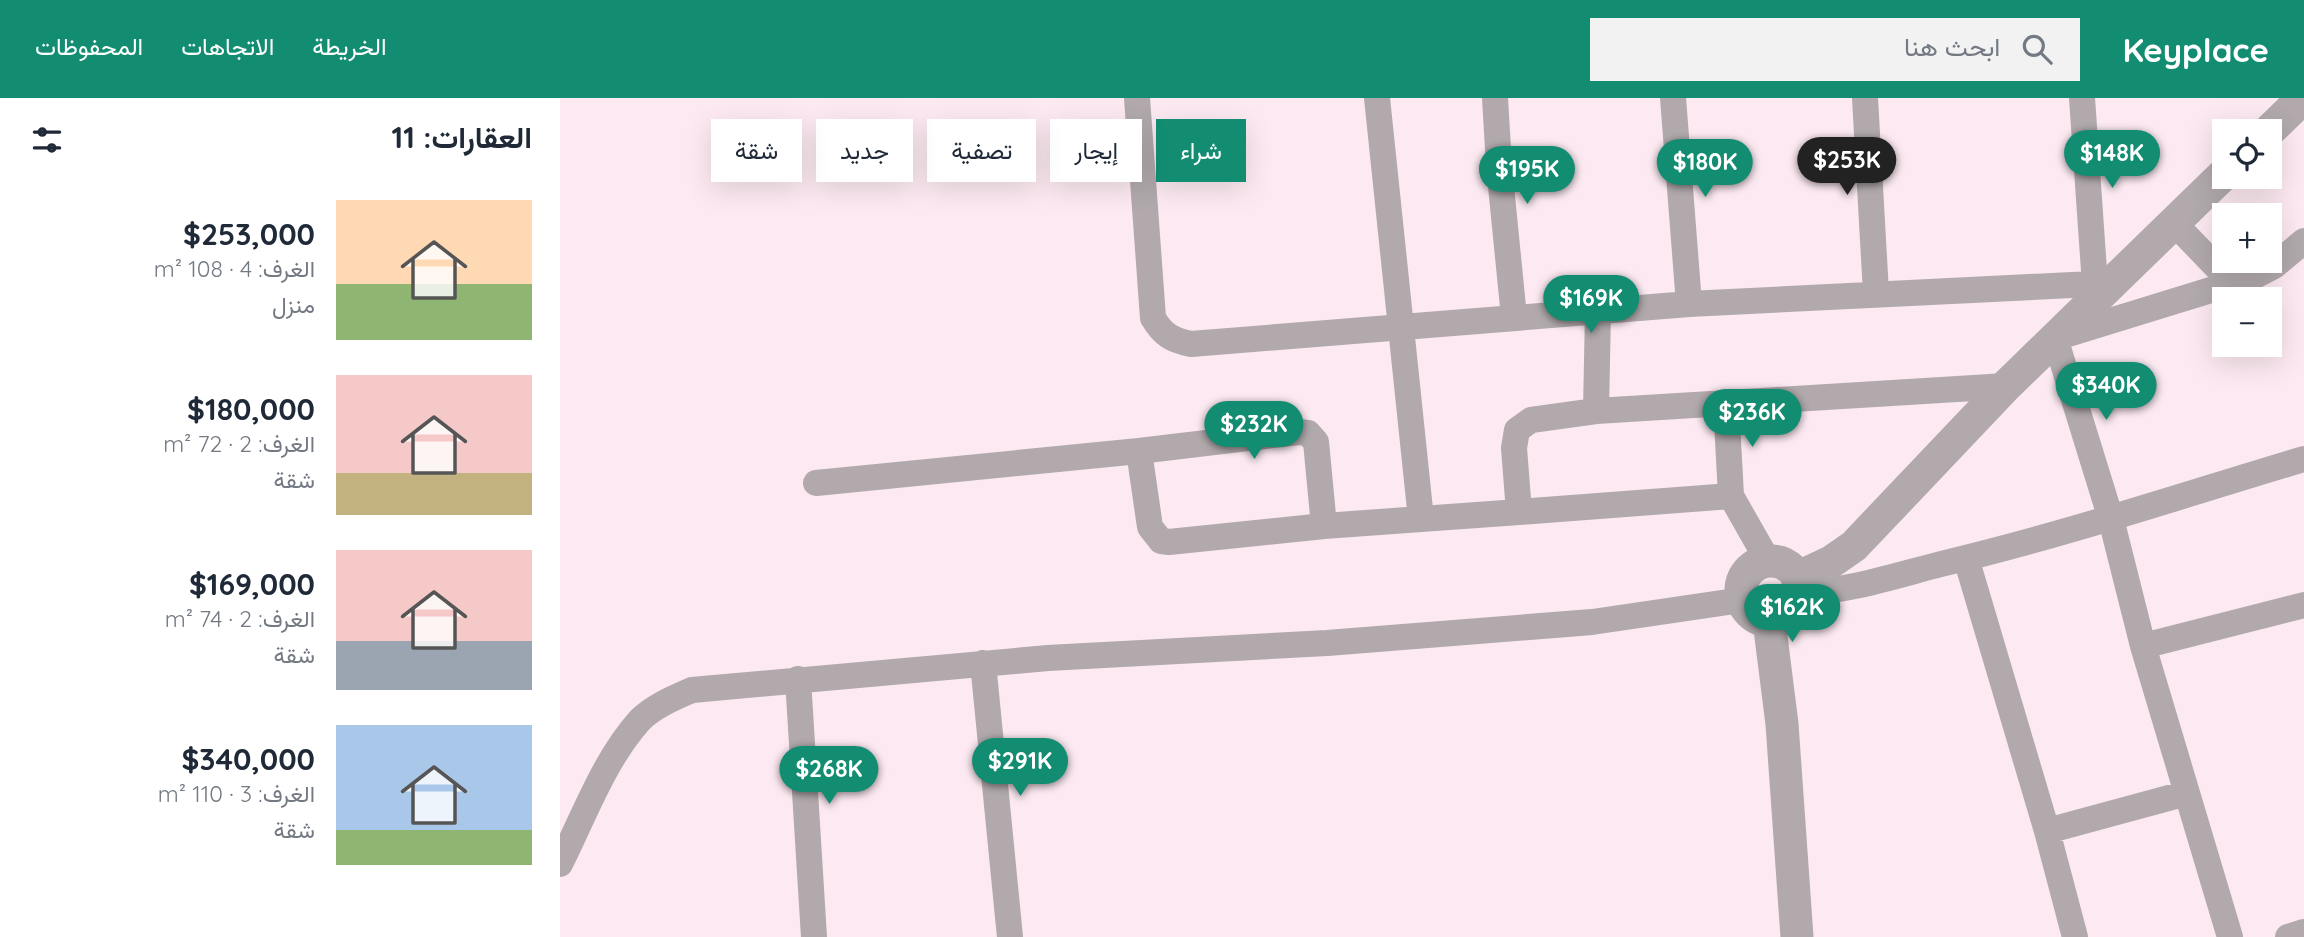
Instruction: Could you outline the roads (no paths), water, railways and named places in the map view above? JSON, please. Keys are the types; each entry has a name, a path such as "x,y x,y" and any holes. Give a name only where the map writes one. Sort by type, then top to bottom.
{"street":[{"path":"1137,98 1153,318 1160,330 1171,339 1191,344 1689,304 2103,284"},
{"path":"1377,98 1421,519"},
{"path":"1495,98 1514,317"},
{"path":"1673,98 1689,304"},
{"path":"1865,98 1876,293"},
{"path":"2082,98 2103,284"},
{"path":"2282,119 2304,98"},
{"path":"1799,585 1854,546 2055,338 2103,284 2174,223 2212,186"},
{"path":"2174,223 2231,283"},
{"path":"2055,338 2253,277 2274,266 2304,241"},
{"path":"1596,411 1598,311"},
{"path":"2055,338 2111,519 2143,646 2230,937"},
{"path":"1520,512 1514,448 1517,430 1531,420 1596,411 2006,386"},
{"path":"1726,403 1731,496 1768,561"},
{"path":"816,483 1299,432 1308,433 1316,442 1324,526"},
{"path":"1139,451 1150,527 1161,541 1324,526 1731,496"},
{"path":"1799,585 1858,586 2111,519 2304,459"},
{"path":"1966,558 2047,831 2075,937"},
{"path":"1768,561 1786,565 1799,585 1796,608 1784,618 1769,621 1752,615 1740,592 1745,575 1751,568 1768,561"},
{"path":"560,863 610,762 641,719 664,702 692,690 984,663 1327,643 1592,622 1742,600"},
{"path":"2143,646 2304,605"},
{"path":"1769,621 1782,724 1797,937"},
{"path":"984,663 1010,937"},
{"path":"798,679 814,937"},
{"path":"2047,831 2187,793"},
{"path":"2288,937 2304,932"}]}
